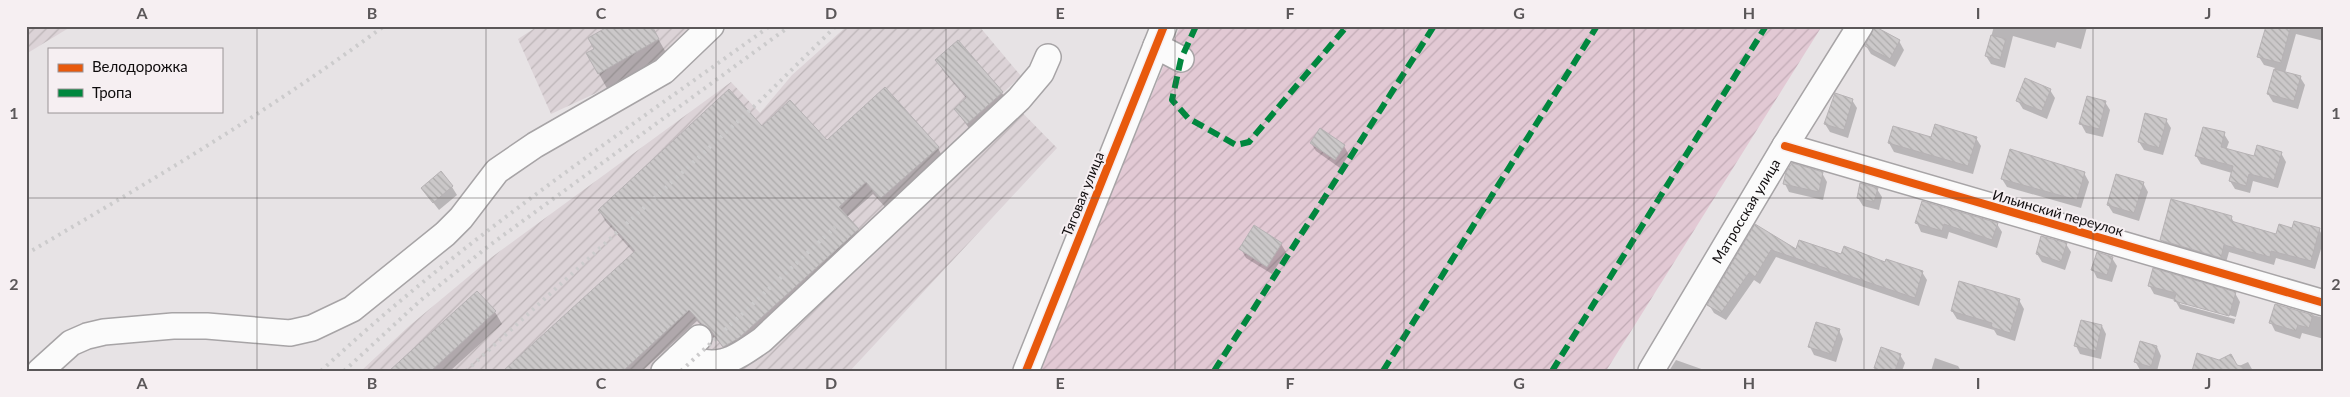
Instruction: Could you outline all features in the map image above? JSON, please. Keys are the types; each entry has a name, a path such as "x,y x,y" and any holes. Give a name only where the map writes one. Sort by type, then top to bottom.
{"street":[{"path":"40,371 71,343 87,336 104,332 172,326 208,326 290,333 312,328 352,309 445,234 461,218 497,171 535,145 664,71 711,26"},
{"name":"Матросская улица","path":"1651,371 1785,146 1860,26"},
{"path":"1160,36 1181,59"},
{"name":"Тяговая улица","path":"1026,371 1160,36"},
{"path":"672,364 724,363 742,354 762,340 1019,99 1041,73 1048,57"},
{"name":"Ильинский переулок","path":"1785,146 2324,303"},
{"path":"672,364 699,338"}],"shaded area":[{"path":"26,26 72,26 26,54"},
{"path":"538,26 693,26 652,67 551,114 518,39"},
{"path":"847,26 979,26 1021,76 1003,93 1057,148 850,371 361,371 408,327 492,257 731,82 760,113 792,75"},
{"path":"1180,26 1822,26 1606,371 1040,371 1065,305"}],"building":[{"path":"609,26 652,26 659,39 598,74 586,53 594,49 588,38"},
{"path":"1874,26 1900,40 1890,59 1865,46"},
{"path":"2266,26 2291,26 2281,63 2257,57"},
{"path":"1991,35 2006,39 2000,60 1985,56"},
{"path":"958,40 1003,92 967,124 954,109 967,97 935,60"},
{"path":"2274,69 2301,76 2294,101 2267,94"},
{"path":"2025,78 2051,89 2042,111 2016,101"},
{"path":"885,87 939,147 880,199 866,182 839,207 859,229 739,338 723,347 710,329 702,324 689,310 623,371 503,371 635,251 598,210 729,89 762,126 790,100 827,140"},
{"path":"1835,93 1853,99 1844,130 1824,124"},
{"path":"2087,96 2106,101 2099,129 2079,124"},
{"path":"2145,113 2167,119 2159,148 2138,142"},
{"path":"1935,124 1977,137 1968,166 1888,143 1893,126 1931,137"},
{"path":"2203,127 2225,132 2221,147 2254,156 2257,145 2282,152 2274,180 2249,174 2246,186 2229,181 2233,166 2195,156"},
{"path":"1320,128 1345,145 1335,160 1310,143"},
{"path":"2010,149 2085,172 2077,200 2001,179"},
{"path":"1792,163 1823,172 1819,192 1783,184 1786,172"},
{"path":"441,171 453,186 433,203 421,188"},
{"path":"2116,174 2144,182 2134,213 2107,205"},
{"path":"1860,183 1878,188 1874,202 1857,198"},
{"path":"2171,199 2232,216 2231,221 2276,234 2279,224 2292,228 2294,221 2320,228 2311,261 2271,251 2270,257 2224,245 2221,258 2160,240"},
{"path":"1922,201 1998,223 1992,240 1944,224 1942,231 1915,223"},
{"path":"1755,224 1796,249 1799,240 1841,254 1844,246 1885,262 1886,259 1923,271 1915,298 1771,250 1755,277 1749,273 1721,313 1707,305"},
{"path":"1254,225 1282,243 1267,267 1239,249"},
{"path":"2041,236 2067,243 2061,262 2036,254"},
{"path":"2097,252 2113,257 2107,275 2091,270"},
{"path":"2153,268 2236,292 2229,316 2174,301 2176,293 2148,286"},
{"path":"1959,281 2020,299 2010,333 1991,327 1992,323 1951,311"},
{"path":"477,291 496,311 431,371 389,371"},
{"path":"2275,304 2313,315 2309,328 2298,325 2296,331 2269,323"},
{"path":"2081,320 2102,325 2096,351 2074,346"},
{"path":"1816,322 1840,329 1831,354 1808,347"},
{"path":"2140,341 2157,346 2151,367 2134,362"},
{"path":"1881,347 1901,354 1895,371 1883,371 1874,368"},
{"path":"2197,353 2219,360 2231,354 2237,365 2244,367 2243,371 2192,371"}],"railway":[{"path":"26,254 163,173 253,116 298,87 384,26"},
{"path":"321,371 374,323 484,234 540,191 770,26"},
{"path":"344,371 421,300 490,245 790,26"},
{"path":"466,371 760,101 836,26"},
{"path":"681,371 835,227"}],"marked path":[{"path":"1196,26 1181,59 1172,100 1188,118 1236,145 1249,142 1347,26"},
{"path":"1214,371 1434,26"},
{"path":"1383,371 1597,26"},
{"path":"1552,371 1766,26"}],"cycle path":[{"path":"1026,371 1164,26"},
{"path":"1785,146 2324,303"}]}
